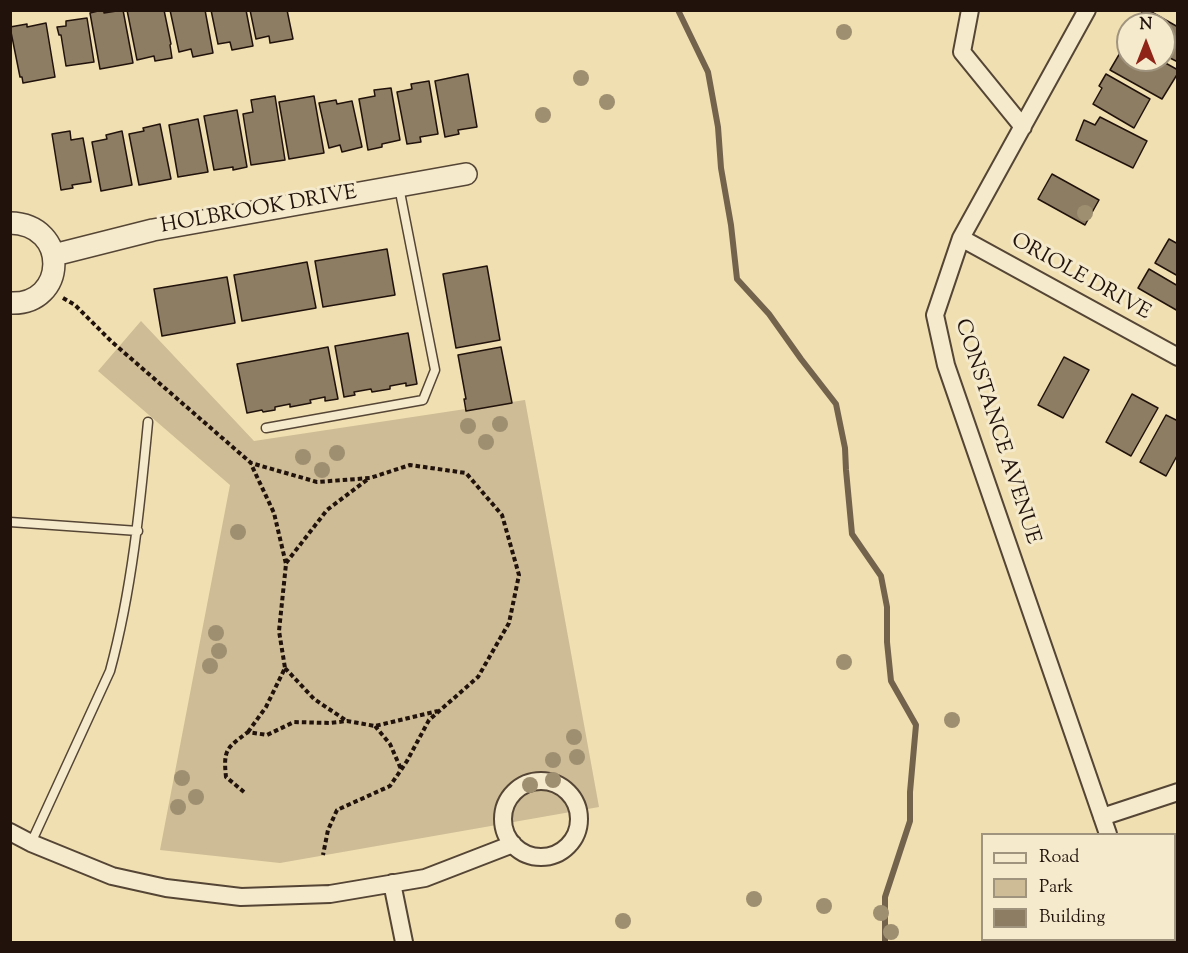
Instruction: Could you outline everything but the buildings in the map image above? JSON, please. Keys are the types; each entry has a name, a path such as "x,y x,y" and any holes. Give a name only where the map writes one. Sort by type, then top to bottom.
{"street":[{"path":"970,10 962,52 1023,127"},
{"name":"CONSTANCE AVENUE","path":"1087,10 961,238 935,315 946,365 1108,833"},
{"name":"HOLBROOK DRIVE","path":"54,255 153,230 466,174"},
{"path":"10,303 29,301 39,295 47,287 55,266 50,244 43,235 34,228 11,219"},
{"name":"ORIOLE DRIVE","path":"961,238 1178,357"},
{"path":"533,781 546,781 559,785 570,793 579,810 579,830 573,842 563,851 540,858 528,855 513,844 504,829 503,817 505,805 511,795 521,786 533,781"},
{"path":"1102,817 1178,792"},
{"path":"10,832 112,876 166,888 241,897 330,894 425,878 513,844"},
{"path":"392,883 404,942"}],"lane":[{"path":"266,428 423,400 435,370 399,186"},
{"path":"31,843 110,671 116,651 138,531 148,422"},
{"path":"10,522 138,531"}],"path":[{"path":"47,287 75,305 112,342 251,463 274,513 286,564 279,631 285,668 314,699 347,721"},
{"path":"251,463 317,482 370,477 410,465 466,473 502,515 519,575 509,622 478,677 429,720 390,786 337,810 328,830 323,855"},
{"path":"286,564 327,510 370,477"},
{"path":"244,792 226,777 224,759 229,747 248,732 266,707 285,668"},
{"path":"248,732 267,735 294,722 347,721 375,726 440,711"},
{"path":"375,726 390,744 401,769"}],"green space":[{"path":"141,321 254,441 525,400 599,807 280,863 160,850 230,485 98,371"}],"waterway":[{"path":"678,10 708,72 718,127 721,168 737,279 769,314 836,404 845,448 852,534 881,576 887,607 887,642 891,681 916,725 910,792 910,821 885,897 885,942"}]}
